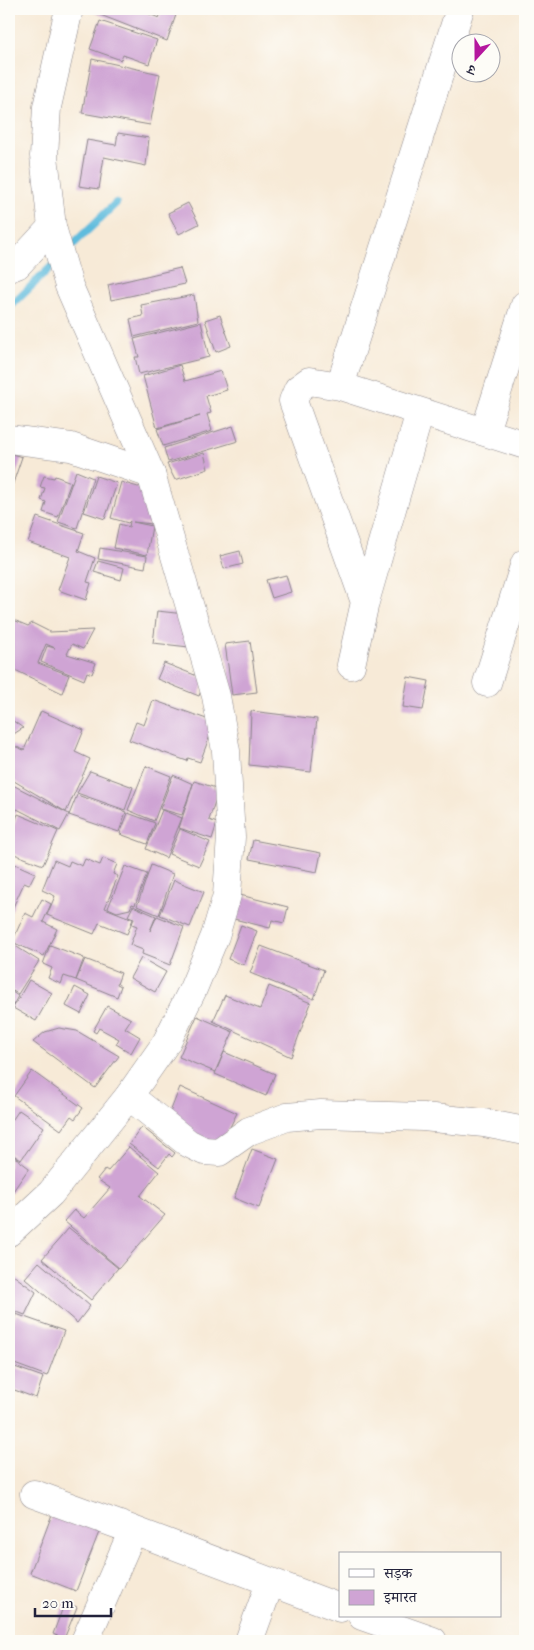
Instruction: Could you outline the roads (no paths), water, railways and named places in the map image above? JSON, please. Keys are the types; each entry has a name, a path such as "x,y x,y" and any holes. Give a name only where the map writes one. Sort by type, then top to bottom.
{"street":[{"path":"10,1229 52,1193 129,1096 166,1043 193,989 215,936 227,895 231,837 226,751 216,696 151,474 69,286 54,237 44,156 46,107 69,9"},
{"path":"340,386 460,9"},
{"path":"9,268 17,265 54,237"},
{"path":"485,431 525,305"},
{"path":"365,602 293,401 298,389 309,381 340,386 525,444"},
{"path":"351,665 365,602 420,412"},
{"path":"9,439 71,447 151,474"},
{"path":"487,683 525,563"},
{"path":"129,1096 188,1143 204,1151 219,1152 249,1131 287,1117 321,1114 423,1117 484,1123 525,1131"},
{"path":"34,1494 339,1608"},
{"path":"84,1641 133,1530"},
{"path":"249,1641 270,1583"},
{"path":"368,1618 433,1641"}],"waterway":[{"path":"65,252 116,203"},
{"path":"9,308 56,262"}]}
